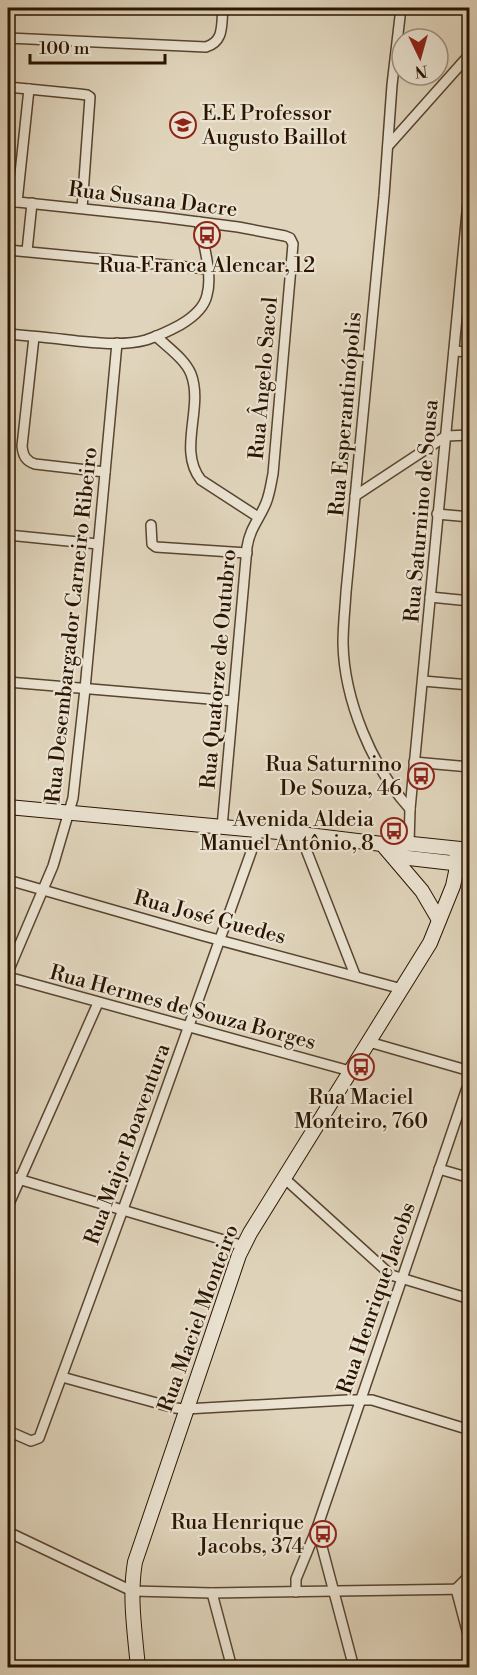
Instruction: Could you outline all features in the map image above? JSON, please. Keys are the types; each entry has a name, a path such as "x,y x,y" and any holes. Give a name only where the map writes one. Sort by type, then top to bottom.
{"street":[{"path":"8,38 206,47 217,42 220,36 223,8"},
{"name":"Rua Esperantinópolis","path":"401,8 393,74 343,643 345,666 356,713 387,781 410,809"},
{"path":"388,146 470,54"},
{"path":"8,87 90,97 82,208"},
{"path":"12,201 29,89"},
{"name":"Rua Saturnino de Sousa","path":"409,851 410,809 437,514 454,351 465,276 470,181"},
{"name":"Rua Susana Dacre","path":"12,201 199,222 261,231 285,236 291,240"},
{"path":"27,251 32,203"},
{"path":"8,334 117,343 145,340 185,322 202,306 209,288 208,269 199,222"},
{"name":"Rua Ângelo Sacol","path":"258,517 268,496 273,474 293,249 291,240"},
{"path":"8,250 208,269"},
{"path":"156,336 182,361 191,374 194,391 191,461 197,475 201,480 258,517"},
{"path":"34,337 22,446 25,457 30,463 35,464 105,472"},
{"name":"Rua Desembargador Carneiro Ribeiro","path":"8,972 44,890 70,813 85,689 117,343"},
{"path":"454,351 470,352"},
{"path":"355,496 446,436 470,435"},
{"path":"437,514 470,517"},
{"name":"Rua Quatorze de Outubro","path":"222,826 247,553 249,536 258,517"},
{"path":"151,525 152,544 156,548 247,553"},
{"path":"8,535 98,544"},
{"path":"430,597 470,601"},
{"path":"423,681 470,685"},
{"path":"8,682 233,701"},
{"path":"414,762 470,767"},
{"path":"8,807 300,834 385,848 419,888 439,920"},
{"name":"Rua Major Boaventura","path":"8,1431 31,1441 39,1438 259,830"},
{"path":"300,834 355,975"},
{"path":"385,848 393,842 409,851 463,857"},
{"path":"409,851 419,888"},
{"name":"Rua Maciel Monteiro","path":"136,1665 132,1591 135,1562 243,1246 430,943 463,857"},
{"name":"Rua José Guedes","path":"8,880 402,989"},
{"path":"419,888 435,894 442,893 453,886"},
{"name":"Rua Hermes de Souza Borges","path":"8,977 350,1071"},
{"path":"8,1206 98,1003"},
{"path":"369,1041 470,1071"},
{"name":"Rua Henrique Jacobs","path":"296,1592 296,1579 317,1528 470,1079"},
{"path":"439,1169 470,1178"},
{"path":"8,1176 243,1246"},
{"path":"284,1178 391,1275 470,1299"},
{"path":"62,1377 186,1409 372,1400 470,1430"},
{"path":"317,1528 354,1668"},
{"path":"8,1532 132,1591 212,1593 470,1589"},
{"path":"456,1589 470,1575"},
{"path":"456,1589 470,1642"},
{"path":"212,1593 232,1668"}],"place":[{"name":"E.E Professor Augusto Baillot","path":"183,125"},
{"name":"Rua Franca Alencar, 12","path":"207,235"},
{"name":"Rua Saturnino De Souza, 46","path":"421,776"},
{"name":"Avenida Aldeia Manuel Antônio, 8","path":"394,831"},
{"name":"Rua Maciel Monteiro, 760","path":"361,1067"},
{"name":"Rua Henrique Jacobs, 374","path":"323,1534"}]}
